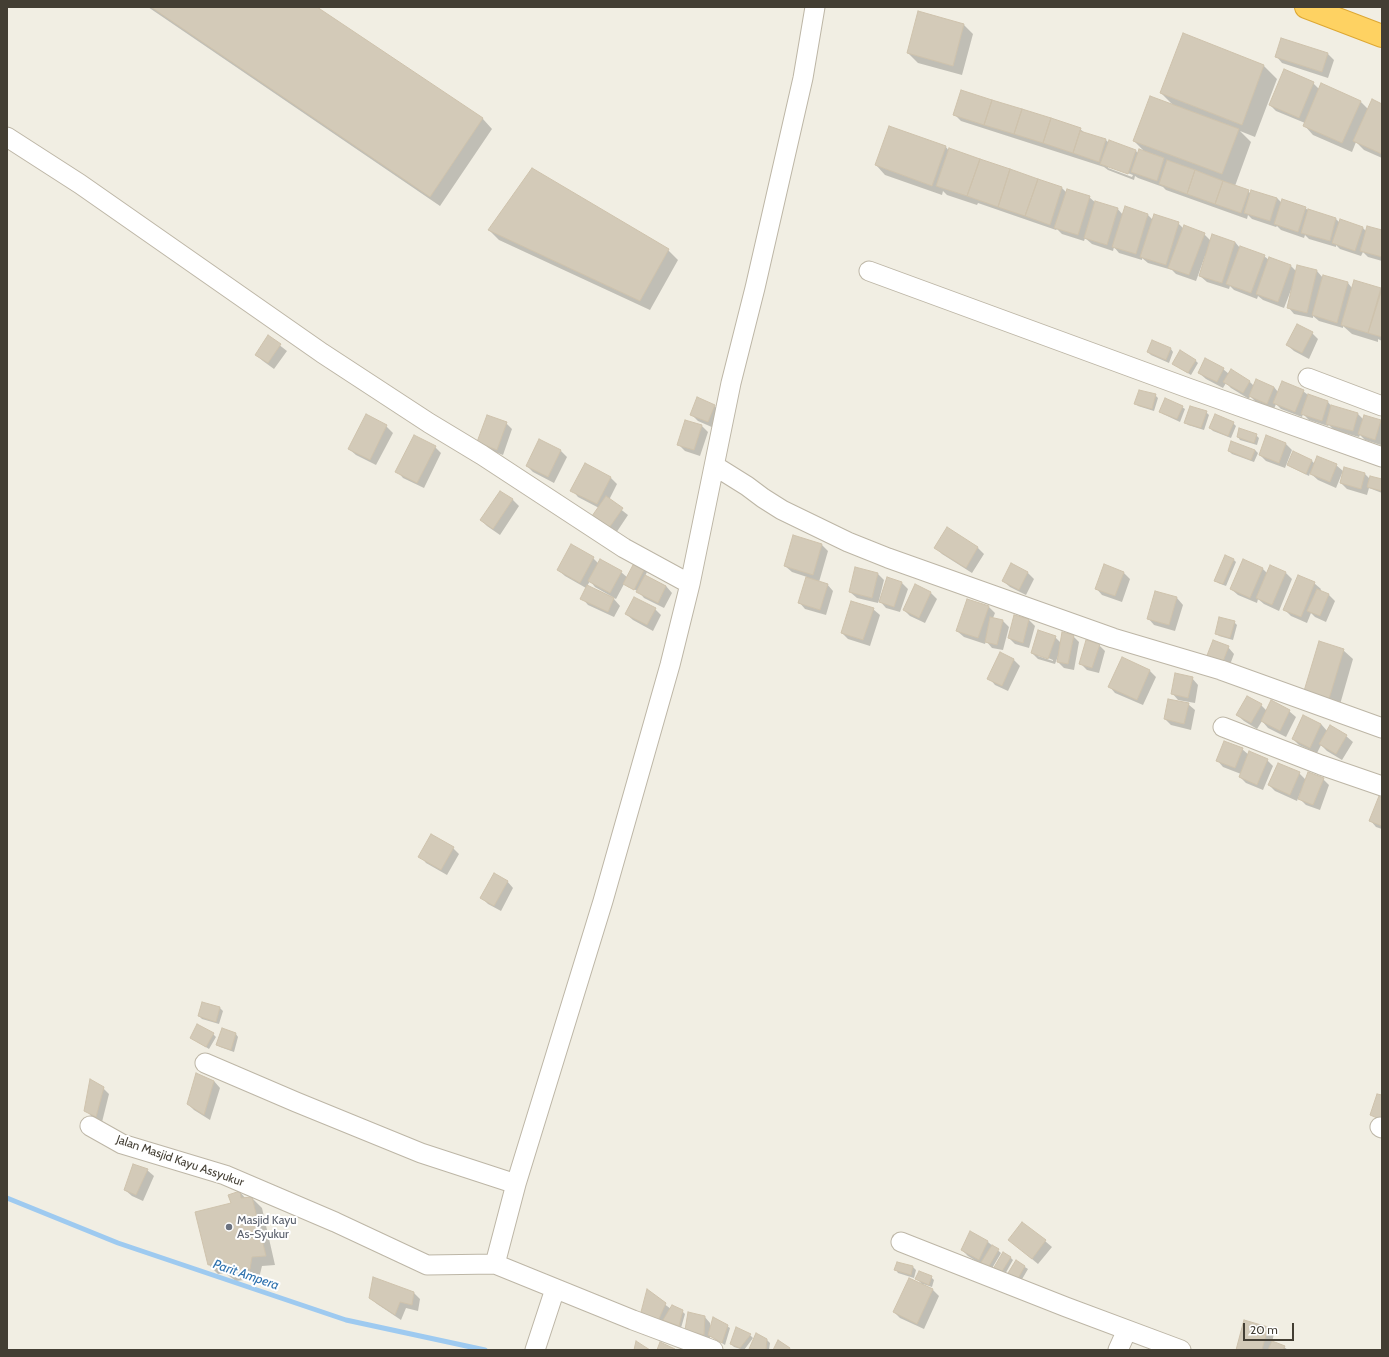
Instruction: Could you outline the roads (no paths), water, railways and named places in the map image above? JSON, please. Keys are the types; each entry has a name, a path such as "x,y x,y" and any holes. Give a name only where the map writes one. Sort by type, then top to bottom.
{"highway":[{"path":"1306,7 1382,36"}],"street":[{"path":"713,1350 633,1320 495,1264 516,1184 604,901 670,665 690,584 732,383 803,78 815,7"},
{"path":"7,137 80,184 322,353 624,548 690,584"},
{"path":"869,270 1188,388 1382,457"},
{"path":"1308,378 1382,406"},
{"path":"715,466 782,510 848,542 888,558 1113,638 1221,670 1382,728"},
{"path":"1223,727 1321,765 1382,786"},
{"path":"205,1063 420,1153 516,1184"},
{"name":"Jalan Masjid Kayu Assyukur","path":"90,1126 122,1144 225,1175 335,1222 427,1265 495,1264"},
{"path":"901,1242 1181,1350"},
{"path":"535,1347 555,1289"},
{"path":"1118,1350 1127,1330"}],"waterway":[{"name":"Parit Ampera","path":"7,1198 118,1243 346,1320 485,1350"}],"place":[{"name":"Masjid Kayu As-Syukur","path":"229,1227"}]}
